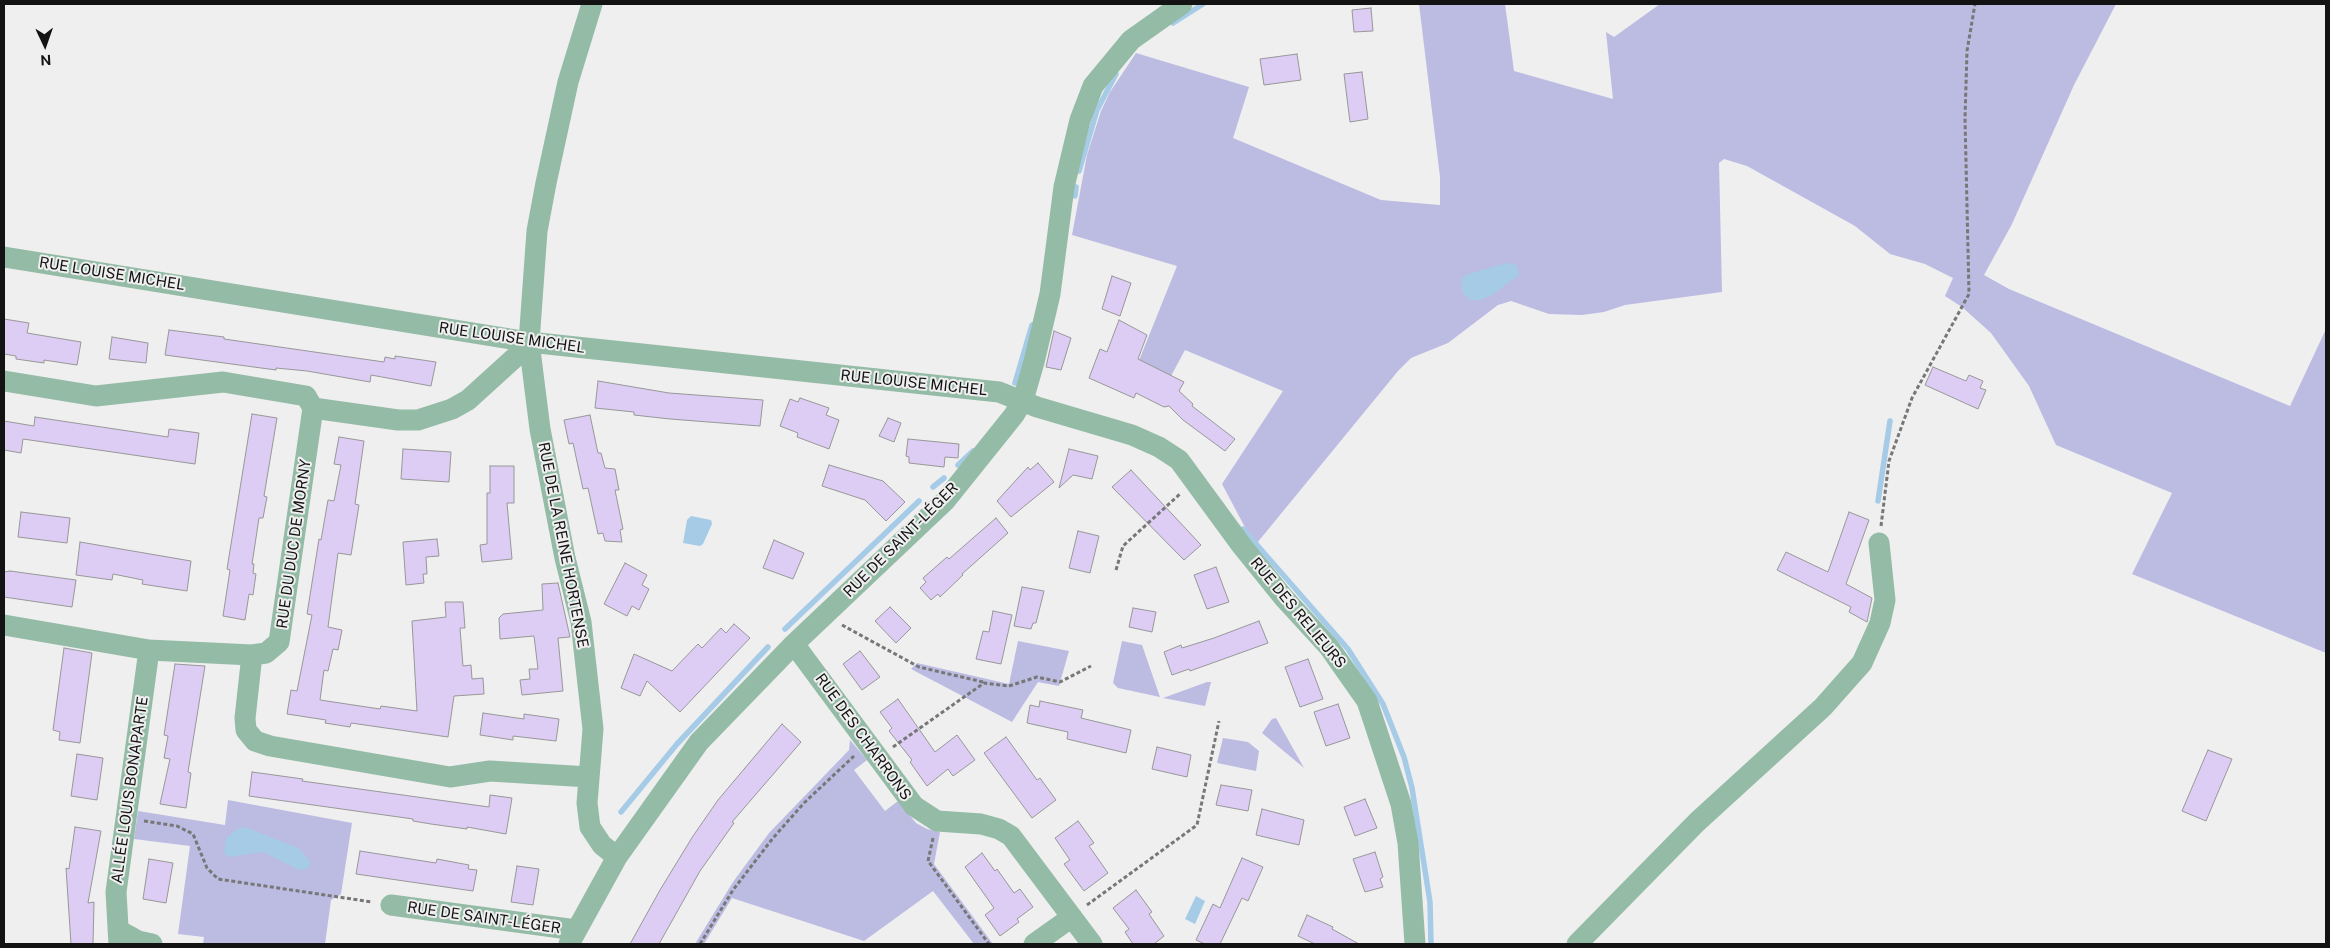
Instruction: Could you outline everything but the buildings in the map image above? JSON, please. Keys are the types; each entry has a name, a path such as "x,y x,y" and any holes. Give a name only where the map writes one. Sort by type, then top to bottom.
{"street":[{"name":"RUE DE LA REINE HORTENSE","path":"592,4 568,82 537,231 529,342 540,429 565,558 581,622 593,729 587,803 590,827 602,844 617,857"},
{"name":"RUE DE SAINT-LÉGER","path":"391,905 573,937 617,857 699,742 794,644 945,501 1014,415 1022,400 1034,362 1050,294 1064,187 1080,120 1093,86 1131,40 1182,4"},
{"name":"RUE LOUISE MICHEL","path":"4,257 529,342 999,392 1022,400"},
{"path":"4,381 96,396 223,382 306,396 313,408 398,420 418,420 452,409 468,400 522,351 529,342"},
{"name":"RUE DES RELIEURS","path":"1022,400 1037,407 1132,435 1159,447 1178,460 1284,598 1329,647 1368,701 1400,804 1408,843 1415,944"},
{"name":"RUE DU DUC DE MORNY","path":"4,625 149,650 266,654 280,642 313,408"},
{"path":"1577,944 1697,822 1823,707 1862,663 1880,623 1886,600 1879,543"},
{"name":"RUE DES CHARRONS","path":"794,644 914,806 937,821 980,824 999,829 1011,836 1092,944"},
{"name":"ALLÉE LOUIS BONAPARTE","path":"149,650 116,892 118,937 152,944"},
{"path":"252,655 245,718 246,730 255,741 270,746 450,777 490,771 589,777"},
{"path":"1034,944 1072,917"}],"path":[{"path":"1879,543 1889,461 1912,398 1969,294 1965,118 1967,51 1975,4"},
{"path":"1116,570 1123,546 1194,481"},
{"path":"824,616 919,668 984,682 1010,686 1037,677 1060,682 1091,666"},
{"path":"700,944 734,890 773,838 804,803 873,751 984,682"},
{"path":"1072,917 1197,825 1219,722"},
{"path":"126,818 177,826 192,834 207,868 218,879 391,905"},
{"path":"937,821 928,861 989,944"}],"shaded area":[{"path":"1419,4 1505,4 1514,71 1613,99 1606,32 1614,37 1660,4 2116,4 2074,85 2012,224 1984,275 2009,289 2290,406 2326,329 2326,653 2132,574 2172,493 2056,445 2029,386 1991,333 1962,307 1945,296 1953,278 1925,264 1890,254 1855,226 1747,166 1724,159 1719,163 1722,292 1625,305 1604,312 1582,315 1549,314 1511,301 1498,305 1448,343 1411,358 1398,371 1257,543 1247,531 1222,484 1283,391 1185,350 1171,376 1136,368 1177,266 1072,235 1087,155 1101,111 1110,92 1136,53 1249,87 1233,138 1381,200 1440,205 1440,177"},
{"path":"1506,263 1517,265 1519,275 1492,295 1480,300 1470,300 1462,292 1461,279 1468,274"},
{"path":"691,516 711,520 712,524 703,544 700,546 683,543 687,520"},
{"path":"1018,641 1069,651 1059,686 1038,682 1012,722 911,669 917,663 1009,684"},
{"path":"1122,641 1142,645 1160,697 1118,688 1113,683"},
{"path":"1211,682 1205,706 1163,698"},
{"path":"1276,718 1304,768 1262,733 1272,719"},
{"path":"1223,738 1248,742 1259,751 1256,771 1217,763"},
{"path":"850,740 867,760 854,770 885,811 898,801 916,823 927,829 940,832 934,864 993,944 974,944 933,891 864,941 732,898 704,944 695,944 733,882 769,833 849,750"},
{"path":"228,800 352,823 341,894 331,900 325,944 203,944 204,937 178,934 190,846 134,839 138,811 225,825"},
{"path":"245,827 298,848 311,864 307,869 299,870 263,852 229,857 224,853 226,838 237,829"},
{"path":"1196,896 1205,901 1195,924 1185,919"}],"waterway":[{"path":"1173,23 1203,4"},
{"path":"1079,171 1097,110 1116,74"},
{"path":"1075,196 1076,187"},
{"path":"1015,383 1032,325"},
{"path":"1878,501 1890,421"},
{"path":"958,465 973,451"},
{"path":"933,487 944,478"},
{"path":"785,629 919,501"},
{"path":"1243,529 1348,649 1383,704 1404,757 1412,788 1430,902 1431,944"},
{"path":"621,812 677,744 768,647"}]}
